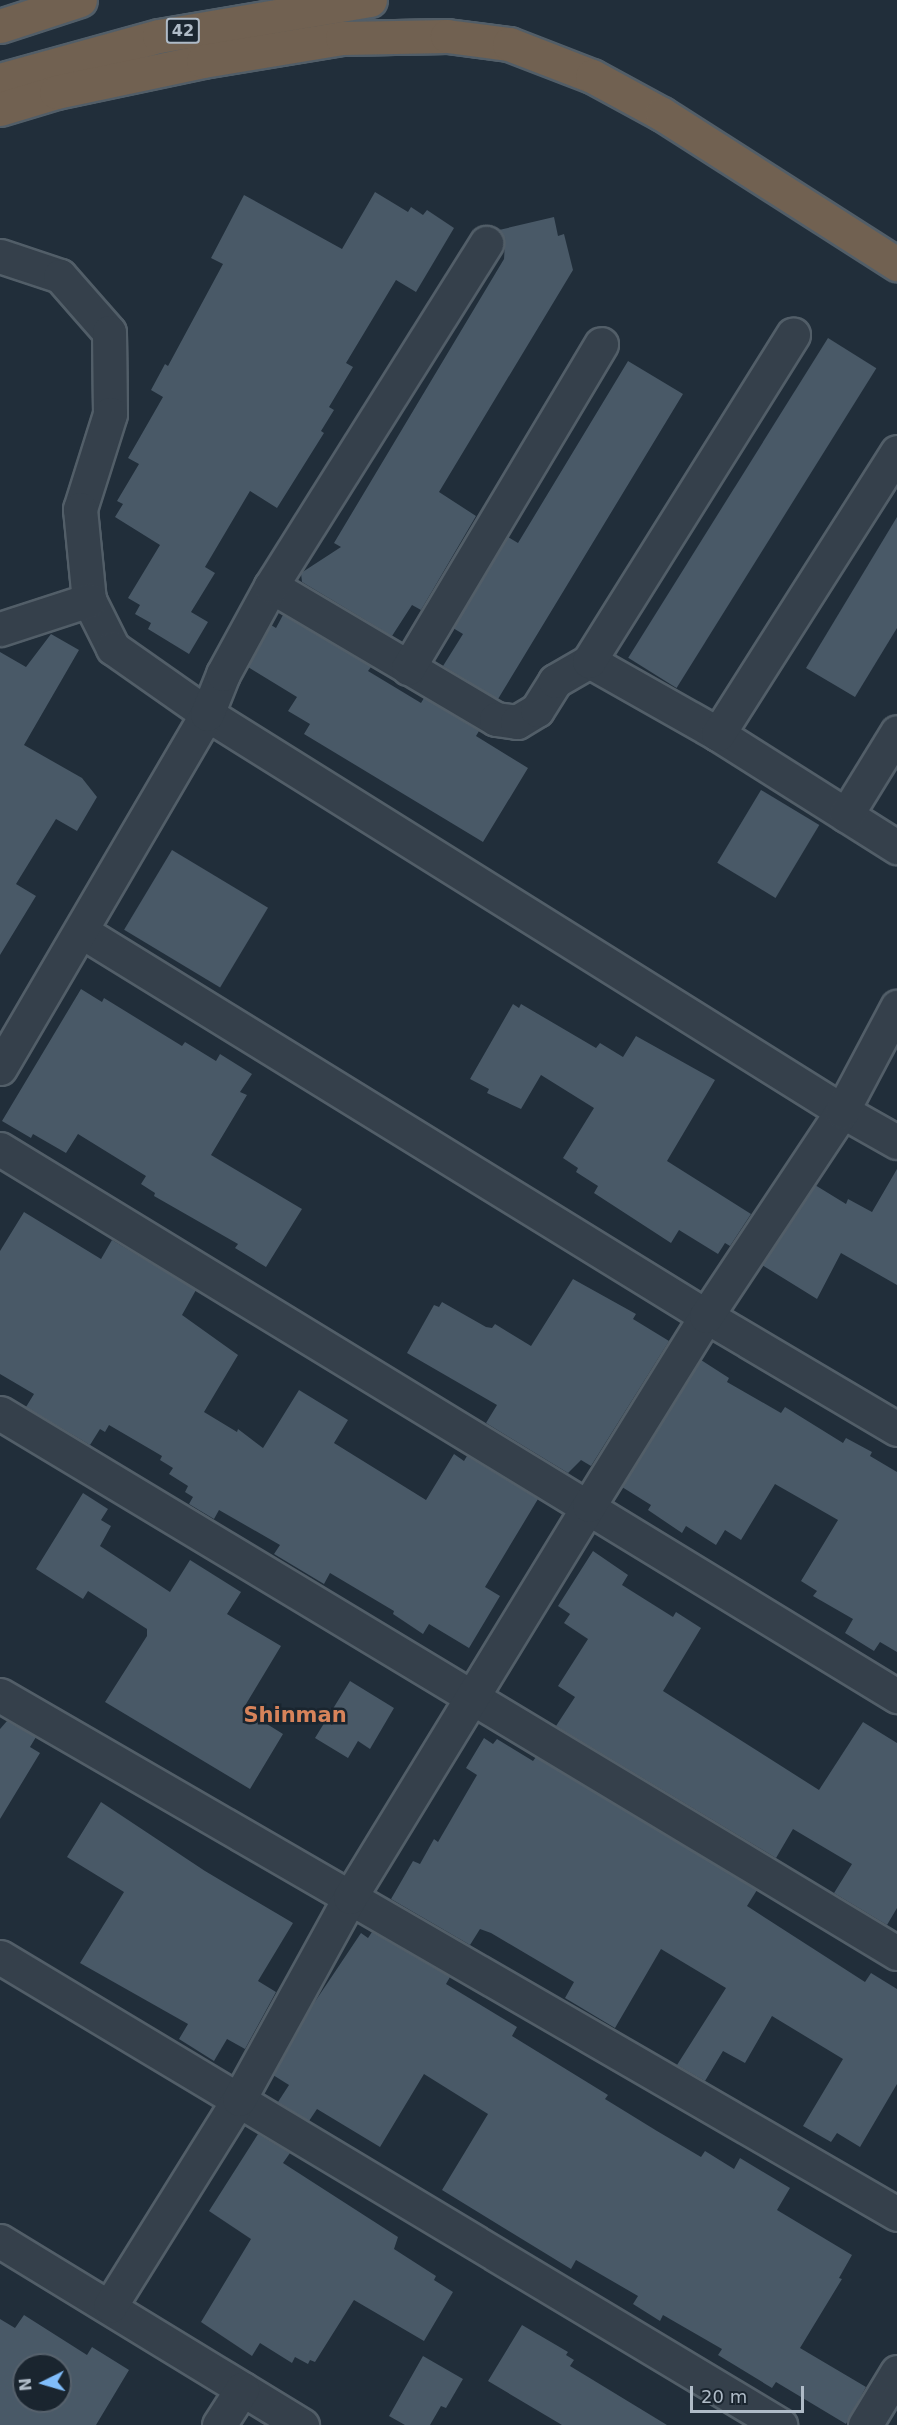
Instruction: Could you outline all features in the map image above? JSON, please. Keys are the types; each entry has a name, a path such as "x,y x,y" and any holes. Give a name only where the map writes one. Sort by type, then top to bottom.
{"highway":[{"path":"0,11 21,0"},
{"path":"0,26 80,0"},
{"name":"42","path":"0,80 159,36 370,0"},
{"path":"0,109 56,92 203,61 342,38 447,36 509,44 592,76 662,114 897,264"}],"street":[{"path":"0,1068 207,714 223,674 271,586 486,243"},
{"path":"0,256 60,276 109,332 110,414 80,509 89,600 113,648 207,714 842,1111 897,1142"},
{"path":"271,586 496,719 518,722 537,710 555,681 589,661 793,334"},
{"path":"408,668 601,344"},
{"path":"718,734 897,452"},
{"path":"0,629 89,600"},
{"path":"589,661 718,734 897,847"},
{"path":"846,815 897,732"},
{"path":"81,931 706,1316 897,1429"},
{"path":"110,2306 239,2099 350,1897 474,1698 589,1505 706,1316 842,1111 897,1007"},
{"path":"0,1149 589,1505 897,1696"},
{"path":"0,1413 897,1953"},
{"path":"0,1695 897,2214"},
{"path":"0,1957 780,2425"},
{"path":"0,2241 302,2425"},
{"path":"865,2425 897,2372"},
{"path":"219,2425 242,2389"}],"building":[{"path":"375,192 408,212 411,207 423,215 427,210 454,228 416,292 396,280 346,363 353,367 329,407 334,410 321,431 324,433 277,508 250,491 205,567 215,573 191,612 208,622 189,654 148,629 151,623 135,614 140,605 128,598 160,545 115,517 123,504 117,501 139,464 128,458 163,397 151,390 165,364 168,366 223,264 211,258 244,195 342,249"},
{"path":"554,217 558,236 564,234 573,270 439,492 476,516 421,610 412,605 392,636 302,582 301,573 341,547 334,543 504,259 505,243 499,230"},
{"path":"828,338 876,368 677,688 628,658"},
{"path":"628,361 683,394 498,699 443,666 463,634 453,628 508,537 518,543"},
{"path":"897,517 897,628 855,697 806,668"},
{"path":"283,615 371,667 368,671 421,703 424,698 479,731 476,736 528,768 483,842 304,734 310,724 288,711 297,697 248,667 271,625 276,628"},
{"path":"51,634 79,650 24,745 82,778 97,797 77,831 56,819 16,884 36,896 0,955 0,652 26,667"},
{"path":"761,790 819,825 776,898 717,863"},
{"path":"172,850 268,908 220,987 124,930"},
{"path":"81,989 102,1002 104,998 182,1046 185,1042 216,1061 220,1054 252,1074 240,1092 247,1095 211,1155 302,1209 266,1267 235,1248 238,1244 154,1196 155,1193 141,1184 146,1176 78,1134 66,1153 33,1134 31,1138 2,1121"},
{"path":"513,1004 519,1008 521,1004 596,1048 600,1043 623,1057 636,1036 715,1080 667,1161 751,1214 730,1246 725,1243 718,1254 679,1230 671,1243 594,1193 598,1186 576,1172 578,1168 563,1158 594,1108 541,1075 521,1109 487,1093 489,1089 470,1079"},
{"path":"897,1169 897,1285 841,1253 817,1299 762,1265 815,1185 846,1204 848,1199 872,1212"},
{"path":"24,1212 101,1259 112,1240 196,1290 182,1315 238,1355 204,1412 237,1432 238,1429 263,1448 299,1390 348,1420 334,1443 426,1500 454,1454 464,1461 467,1456 538,1499 485,1587 500,1596 469,1648 429,1624 423,1634 393,1614 394,1611 330,1573 324,1584 274,1554 280,1545 219,1510 214,1519 189,1504 193,1497 185,1492 188,1486 169,1474 173,1468 160,1460 162,1456 109,1425 105,1432 100,1429 90,1445 26,1407 34,1394 0,1374 0,1251"},
{"path":"573,1279 636,1314 633,1319 669,1341 591,1466 581,1460 568,1473 486,1423 497,1405 407,1353 434,1305 439,1307 442,1302 486,1327 492,1328 495,1324 531,1346"},
{"path":"701,1360 729,1378 727,1382 781,1413 785,1407 843,1443 846,1438 872,1452 870,1456 897,1472 897,1652 880,1642 874,1651 845,1633 853,1619 813,1596 817,1591 801,1581 838,1520 775,1484 741,1540 725,1530 716,1545 686,1526 682,1533 648,1510 651,1505 622,1487"},
{"path":"83,1493 108,1509 101,1520 111,1526 100,1546 170,1592 190,1560 241,1592 227,1614 281,1646 243,1709 283,1734 250,1789 105,1702 147,1636 147,1629 88,1591 83,1599 36,1569"},
{"path":"593,1551 628,1575 622,1585 673,1617 676,1612 701,1628 663,1691 819,1790 863,1722 897,1743 897,1908 887,1925 834,1893 852,1864 793,1829 776,1858 556,1726 575,1697 558,1686 588,1639 564,1623 570,1614 558,1606"},
{"path":"350,1681 394,1708 370,1749 358,1741 348,1758 315,1738"},
{"path":"7,1721 36,1737 30,1747 40,1753 0,1819 0,1729"},
{"path":"484,1738 493,1744 497,1739 533,1761 536,1757 757,1890 747,1906 865,1982 871,1973 897,1989 897,2084 860,2147 837,2133 831,2142 803,2126 843,2059 772,2016 745,2063 723,2051 705,2081 677,2065 726,1988 661,1949 615,2028 565,1998 574,1982 491,1933 480,1929 470,1945 391,1899 413,1861 420,1864 434,1839 438,1842 477,1775 466,1768"},
{"path":"101,1802 205,1871 293,1923 258,1981 276,1992 245,2049 227,2039 214,2061 179,2039 188,2024 80,1963 124,1892 67,1857"},
{"path":"372,1932 450,1977 446,1984 517,2027 512,2036 608,2095 605,2099 657,2131 701,2157 705,2151 734,2169 740,2158 790,2188 777,2210 852,2255 839,2278 842,2279 800,2348 866,2387 846,2424 776,2382 772,2388 718,2355 722,2349 663,2315 660,2321 633,2304 638,2296 576,2260 571,2269 442,2190 488,2114 424,2074 380,2147 317,2109 309,2121 278,2102 289,2085 273,2075 308,2012 361,1933 368,1938"},
{"path":"258,2134 290,2153 283,2163 398,2237 394,2249 436,2276 434,2280 453,2292 424,2341 354,2300 315,2362 310,2360 308,2364 295,2357 292,2363 260,2343 252,2356 201,2322 251,2239 209,2211"},
{"path":"24,2315 87,2355 92,2347 129,2370 96,2425 0,2425 0,2319 15,2328"},
{"path":"522,2325 568,2352 566,2355 574,2360 570,2366 667,2425 562,2425 488,2381"},
{"path":"423,2356 463,2379 446,2408 441,2406 430,2425 405,2425 389,2416"}],"district":[{"name":"Shinman","path":"295,1715"}]}
